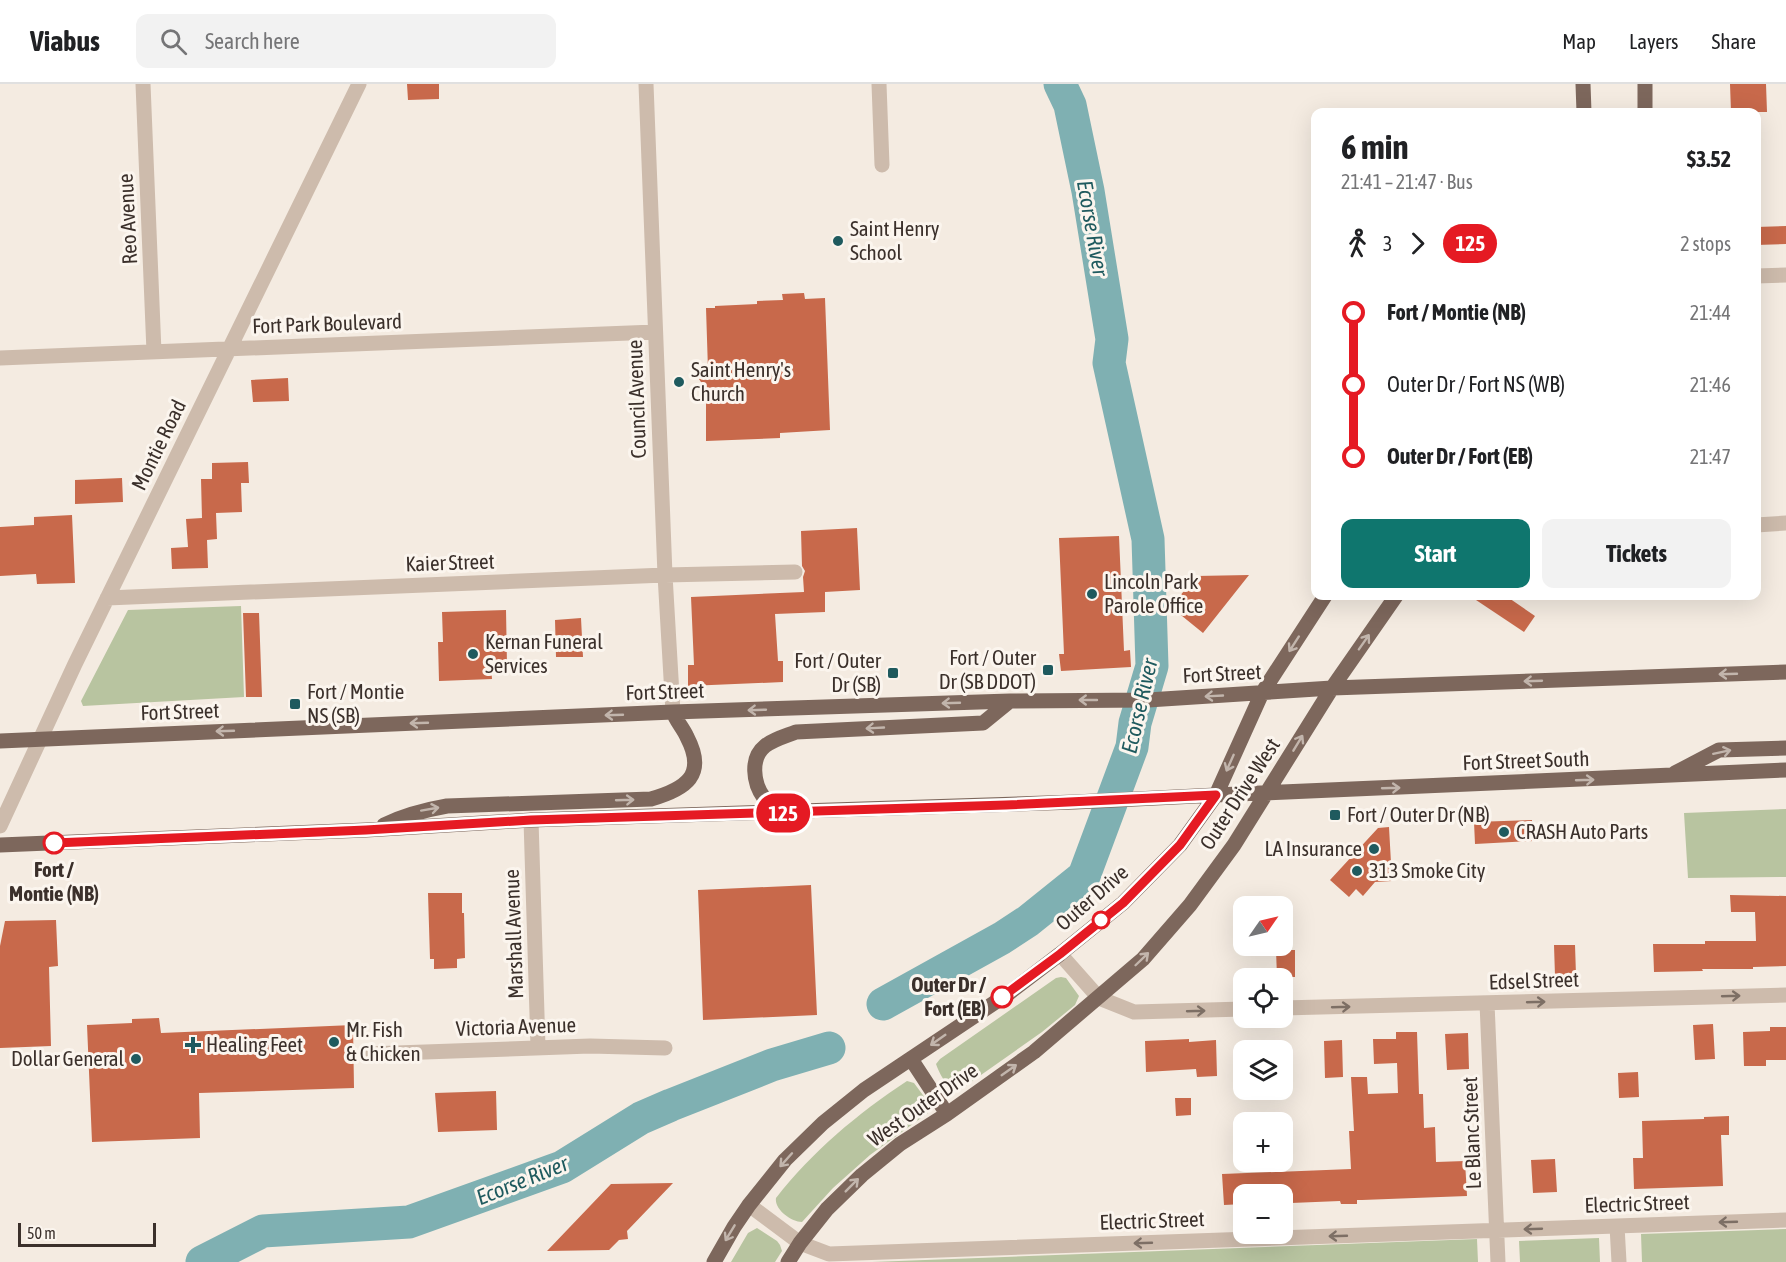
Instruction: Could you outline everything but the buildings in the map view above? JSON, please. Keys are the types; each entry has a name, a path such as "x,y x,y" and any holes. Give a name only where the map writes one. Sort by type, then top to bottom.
{"main road":[{"path":"1583,84 1584,108"},
{"path":"1645,84 1645,108"},
{"name":"Outer Drive","path":"749,1205 785,1160 822,1123 864,1090 1009,993 1060,954 1123,903 1180,845 1216,795 1262,693 1322,600"},
{"name":"Outer Drive West","path":"1099,998 1143,959 1190,905 1234,846 1332,688 1393,600"},
{"path":"1332,688 1786,672"},
{"name":"Fort Street","path":"0,741 673,712 1010,701 1166,699 1332,688"},
{"path":"782,813 762,796 754,771 755,759 764,747 777,739 796,732 983,723 1010,701"},
{"path":"376,829 414,813 447,806 651,799 675,791 689,781 693,774 695,758 694,750 673,712"},
{"path":"1670,776 1719,750 1786,748"},
{"name":"Fort Street South","path":"1267,793 1786,770"},
{"path":"0,845 531,820 782,813 1267,793"},
{"name":"West Outer Drive","path":"788,1262 827,1209 862,1175 900,1144 947,1114 1034,1052 1099,998"},
{"path":"911,1059 947,1114"},
{"path":"714,1262 749,1205"}],"street":[{"name":"Reo Avenue","path":"143,84 154,352"},
{"name":"Montie Road","path":"0,826 107,598 359,84"},
{"name":"Council Avenue","path":"646,84 665,575 673,712"},
{"path":"879,84 882,165"},
{"path":"1761,276 1786,275"},
{"name":"Fort Park Boulevard","path":"0,358 655,332"},
{"path":"1761,525 1786,523"},
{"name":"Kaier Street","path":"107,598 665,575 795,572"},
{"name":"Marshall Avenue","path":"531,820 538,1047"},
{"path":"1060,954 1099,998 1134,1012 1233,1010"},
{"name":"Edsel Street","path":"1293,1008 1786,995"},
{"name":"Le Blanc Street","path":"1487,1003 1498,1262"},
{"name":"Victoria Avenue","path":"368,1054 538,1047 665,1048"},
{"name":"Electric Street","path":"749,1205 800,1243 829,1254 1786,1220"},
{"path":"1617,1226 1619,1262"}],"green space":[{"path":"241,606 244,697 83,706 81,701 128,610"},
{"path":"1786,809 1786,877 1688,878 1684,813"},
{"path":"1056,978 1066,978 1079,996 1075,1005 1042,1032 961,1089 955,1091 949,1086 936,1064 940,1059"},
{"path":"907,1081 914,1083 931,1106 928,1113 870,1155 833,1188 802,1222 793,1220 784,1214 776,1198 790,1181 853,1120"},
{"path":"757,1228 780,1245 782,1251 775,1262 731,1262 748,1233"},
{"path":"1786,1229 1786,1262 1642,1262 1641,1234"},
{"path":"1599,1238 1600,1262 1520,1262 1519,1241"},
{"path":"1477,1239 1478,1262 872,1262"}],"waterway":[{"name":"Ecorse River","path":"883,1004 1002,938 1028,921 1084,876 1132,747 1135,723 1152,666 1148,539 1109,363 1112,339 1088,191 1070,105 1060,84"},
{"name":"Ecorse River","path":"202,1262 263,1231 409,1222 562,1167 641,1118 671,1105 772,1065 829,1048"}],"bus line":[{"name":"125","path":"54,843 366,830 531,820 1006,805 1216,795 1180,845 1123,903 1002,997"}],"place":[{"name":"Saint Henry School","path":"838,241"},
{"name":"Saint Henry's Church","path":"679,382"},
{"name":"Lincoln Park Parole Office","path":"1092,594"},
{"name":"Kernan Funeral Services","path":"473,654"},
{"name":"Fort / Outer Dr (SB DDOT)","path":"1048,670"},
{"name":"Fort / Outer Dr (SB)","path":"893,673"},
{"name":"Fort / Montie NS (SB)","path":"295,704"},
{"name":"Fort / Outer Dr (NB)","path":"1335,815"},
{"name":"CRASH Auto Parts","path":"1504,832"},
{"name":"Fort / Montie (NB)","path":"54,843"},
{"name":"LA Insurance","path":"1374,849"},
{"name":"313 Smoke City","path":"1357,871"},
{"name":"Outer Dr / Fort (EB)","path":"1002,997"},
{"name":"Mr. Fish & Chicken","path":"334,1042"},
{"name":"Healing Feet","path":"193,1045"},
{"name":"Dollar General","path":"136,1059"}]}
